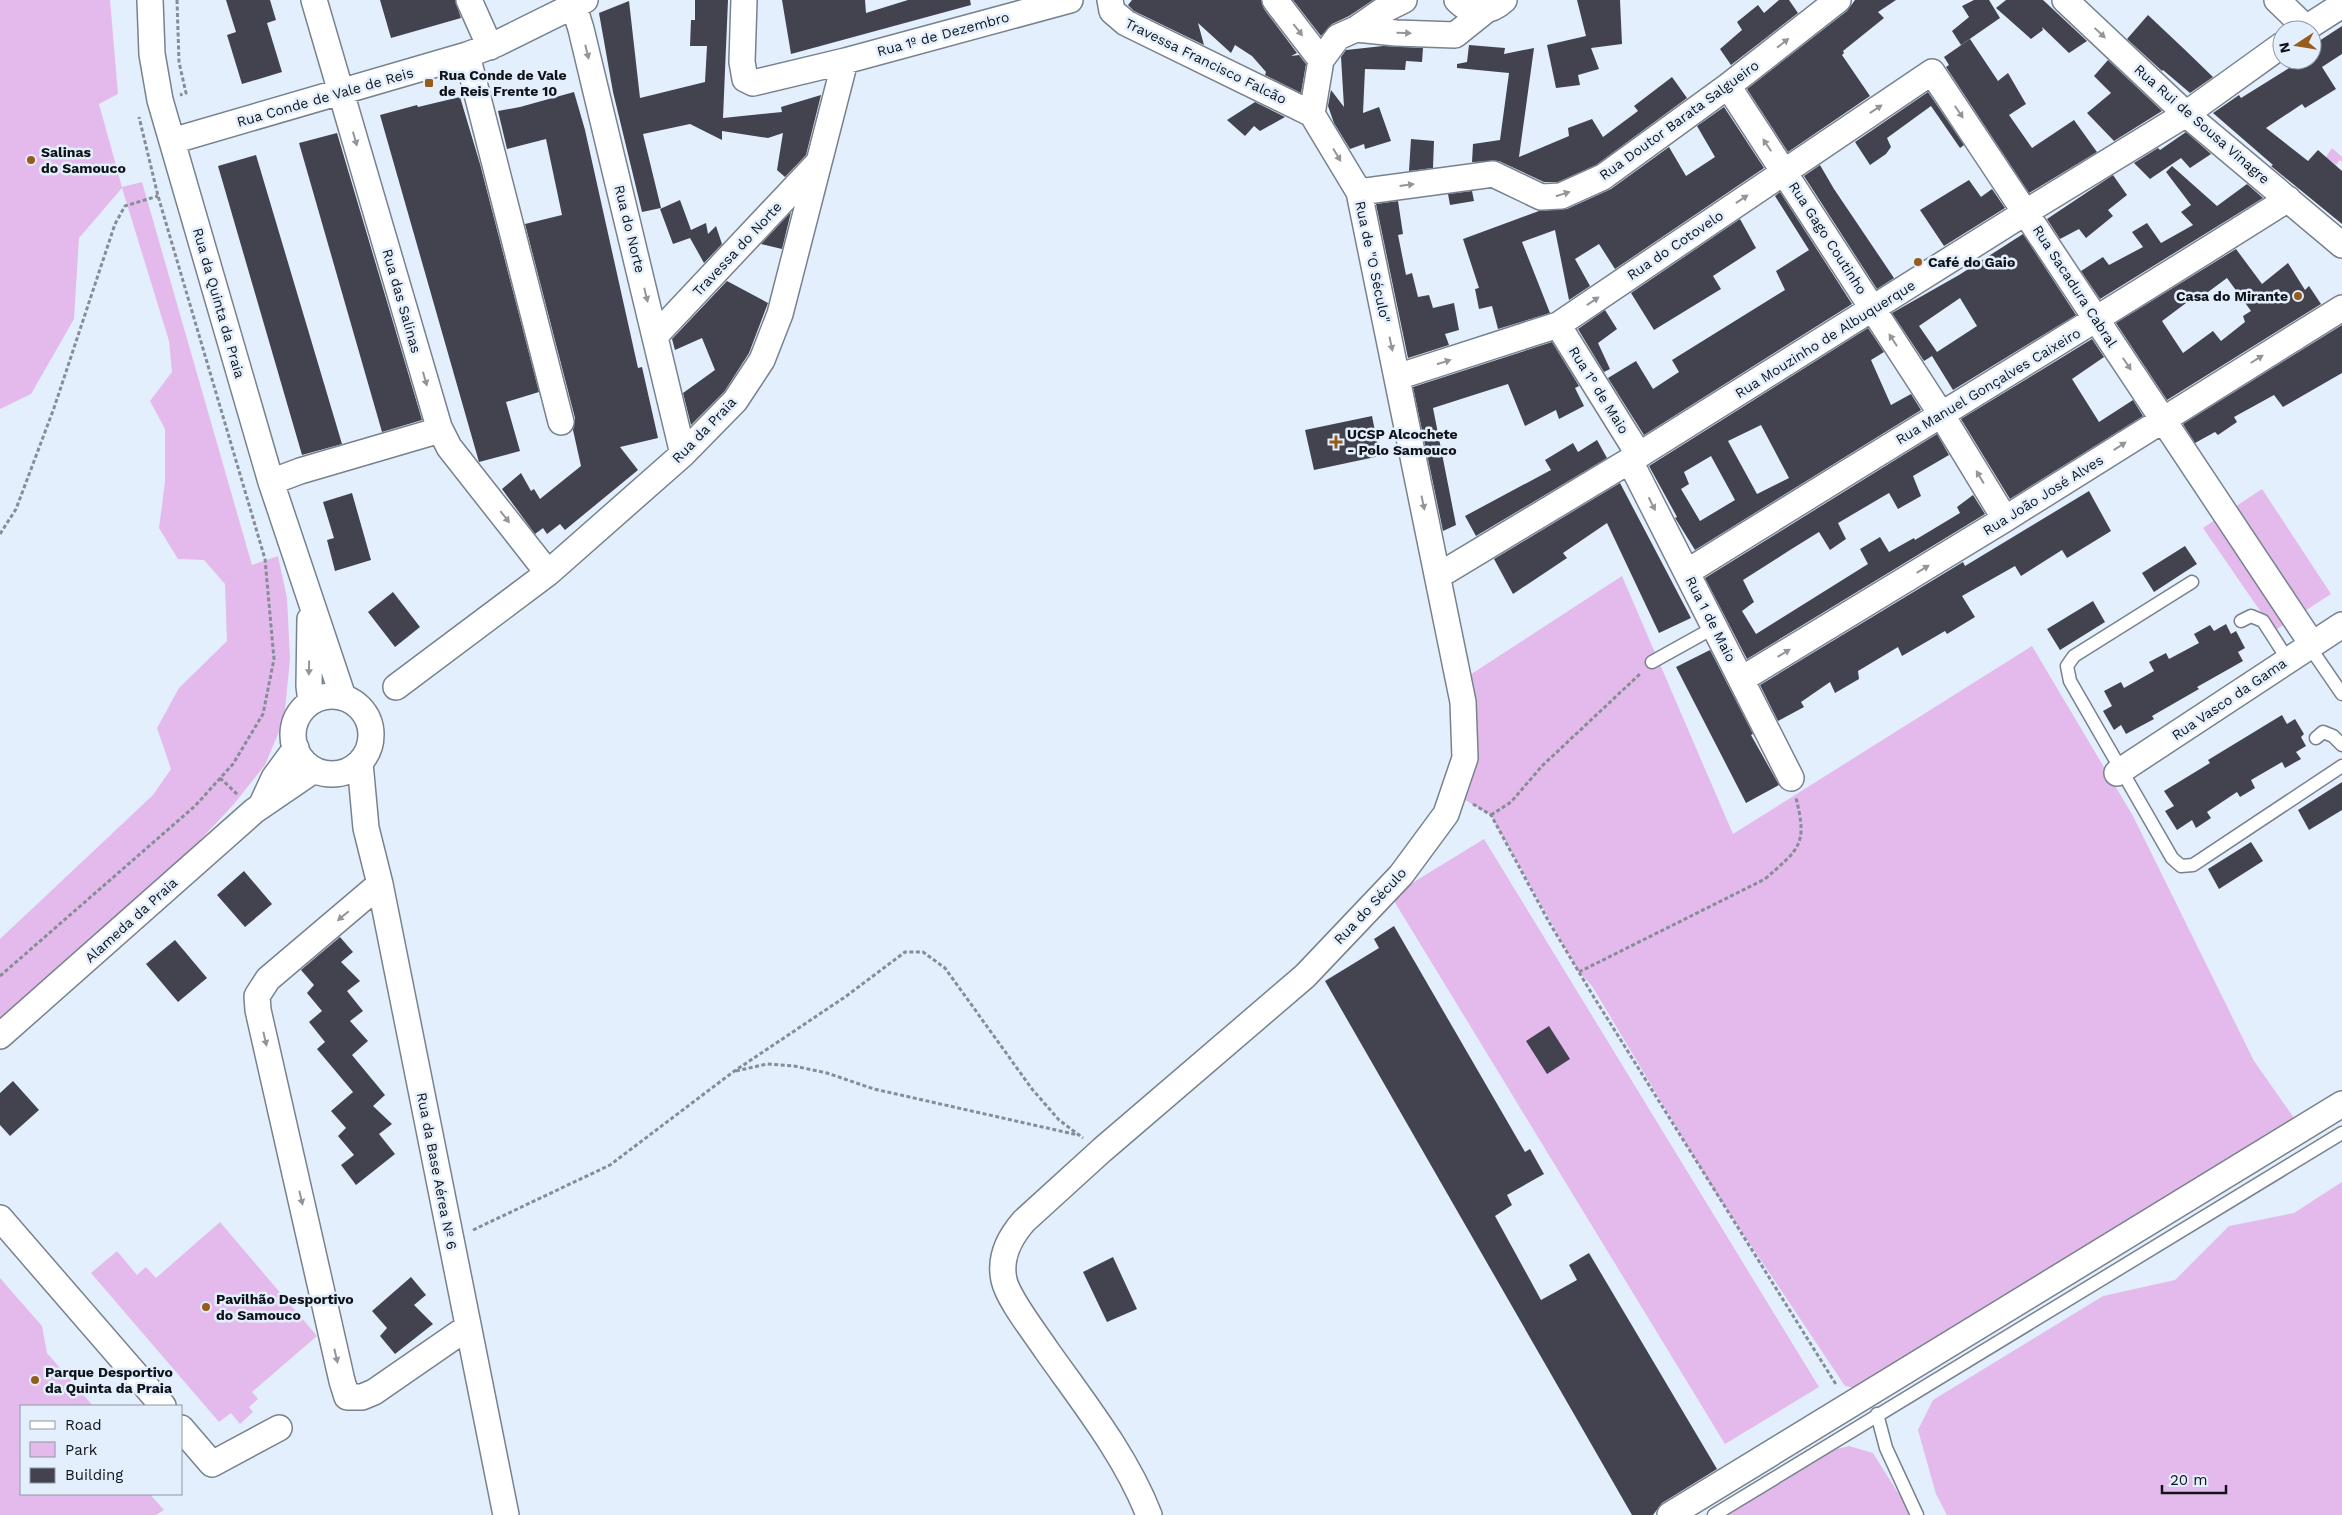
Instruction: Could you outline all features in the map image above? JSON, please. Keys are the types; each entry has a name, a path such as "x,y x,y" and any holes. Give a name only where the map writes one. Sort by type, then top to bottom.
{"street":[{"name":"Rua da Quinta da Praia","path":"150,0 152,54 160,100 271,482 343,697"},
{"name":"Rua das Salinas","path":"314,0 440,430 449,447 548,573"},
{"path":"469,0 478,51 561,422"},
{"name":"Rua 1º de Dezembro","path":"744,0 742,62 745,79 753,83 845,61 1028,5 1070,0"},
{"name":"Travessa Francisco Falcão","path":"1110,0 1112,11 1126,23 1312,114"},
{"path":"1275,0 1321,60"},
{"path":"1312,114 1321,60 1338,37 1356,28 1376,6 1404,0"},
{"path":"1457,0 1471,10 1494,6"},
{"name":"Rua Doutor Barata Salgueiro","path":"1359,192 1493,174 1542,197 1561,196 1603,177 1728,86 1838,0"},
{"name":"Rua Rui de Sousa Vinagre","path":"2065,0 2186,114 2342,245"},
{"path":"2276,0 2295,20"},
{"name":"Rua Conde de Vale de Reis","path":"172,141 478,51 577,2"},
{"name":"Rua do Norte","path":"577,2 683,454"},
{"path":"2318,20 2342,5"},
{"path":"1356,28 1396,33 1455,35 1494,6"},
{"name":"Rua Mouzinho de Albuquerque","path":"1438,576 1635,458 2026,212 2186,114 2272,52"},
{"name":"Rua da Praia","path":"396,687 548,573 683,454 735,401 762,360 780,314 845,61"},
{"name":"Rua do Cotovelo","path":"1397,377 1558,325 1784,170 1932,72"},
{"name":"Rua Sacadura Cabral","path":"1932,72 2164,418 2311,645"},
{"name":"Rua Gago Coutinho","path":"1728,86 1941,414 2005,519"},
{"name":"Rua de \"O Século\"","path":"1312,114 1359,192 1438,576"},
{"name":"Travessa do Norte","path":"656,335 818,163"},
{"name":"Rua Manuel Gonçalves Caixeiro","path":"1687,572 1941,414 2097,320 2288,199"},
{"name":"Rua João José Alves","path":"1742,679 2005,519 2342,308"},
{"name":"Rua 1° de Maio","path":"1558,325 1635,458"},
{"path":"271,482 440,430"},
{"name":"Rua 1 de Maio","path":"1635,458 1687,572 1790,778"},
{"name":"Rua do Século","path":"1149,1515 1139,1489 1084,1404 1022,1315 1004,1282 1004,1257 1014,1232 1102,1150 1305,976 1401,875 1446,814 1465,758 1463,702 1438,576"},
{"path":"310,601 308,686 311,702"},
{"name":"Rua Vasco da Gama","path":"2119,772 2342,625"},
{"path":"262,804 325,772 350,770 360,763 367,753 371,742 371,730 363,711 351,700 343,697 326,696 304,707 296,721 294,742 305,763 325,772 366,828"},
{"path":"262,804 274,778 296,748"},
{"path":"360,763 366,828"},
{"name":"Alameda da Praia","path":"0,1036 262,804"},
{"name":"Rua da Base Aérea Nº 6","path":"366,828 380,884 506,1515"},
{"path":"380,884 268,979 257,996 258,1010 342,1381 348,1397 362,1397 374,1392 468,1327"},
{"path":"1670,1515 2342,1104"},
{"path":"0,1218 162,1405"},
{"path":"182,1429 212,1464 279,1428"}],"lane":[{"path":"2192,582 2074,656 2068,666 2070,681 2119,772 2172,858 2181,866 2193,865 2342,766"},
{"path":"2241,621 2251,616 2263,622 2288,660"},
{"path":"1652,662 1716,627"},
{"path":"2311,645 2342,694"},
{"path":"2316,738 2323,732 2333,736 2342,745"},
{"path":"1714,1515 1877,1414 2342,1133"},
{"path":"1877,1414 1886,1448 1917,1515"}],"path":[{"path":"0,976 196,806 233,764 263,714 274,659 265,559 158,196 138,114"},
{"path":"0,534 16,509 54,408 115,224 125,206 158,196"},
{"path":"1491,815 1511,802 1542,766 1652,662"},
{"path":"1579,972 1765,879 1784,862 1802,837 1800,816 1790,778"},
{"path":"1453,793 1491,815 1549,922 1579,972 1850,1405"},
{"path":"449,1231 471,1231 610,1165 733,1072 845,997 905,952 923,952 945,968 1032,1089 1059,1120 1102,1150"},
{"path":"733,1072 767,1064 794,1066 874,1088 1080,1136"}],"green space":[{"path":"0,0 110,0 118,94 99,104 122,187 142,182 252,565 278,556 287,598 290,659 284,720 265,765 234,804 171,871 0,1032 0,939 153,795 171,769 157,728 179,688 227,641 225,584 204,560 178,559 159,528 165,482 165,429 150,401 172,372 169,341 122,188 79,238 74,319 31,394 0,409"},
{"path":"2332,148 2342,157 2342,162 2340,160 2336,165 2326,157"},
{"path":"2262,489 2331,594 2274,631 2203,528"},
{"path":"1622,576 1733,834 2032,646 2133,816 2254,1061 2294,1118 2266,1137 1854,1388 1845,1386 1714,1190 1592,986 1579,972 1491,815 1453,793 1459,682"},
{"path":"1484,839 1819,1387 1725,1444 1391,896"},
{"path":"2342,1182 2342,1515 1947,1515 1936,1494 1918,1430 1933,1400 2103,1296 2175,1280 2229,1226 2294,1213"},
{"name":"Pavilhão Desportivo do Samouco","path":"220,1222 317,1336 252,1392 258,1399 249,1407 253,1412 240,1424 231,1413 219,1422 91,1273 117,1251 137,1275 146,1267 156,1278"},
{"name":"Parque Desportivo da Quinta da Praia","path":"0,1278 42,1326 47,1353 92,1405 20,1405 20,1495 151,1495 164,1510 156,1515 0,1515"},
{"path":"1849,1446 1873,1453 1912,1515 1728,1515 1833,1450"}],"building":[{"path":"226,0 270,0 276,20 267,23 282,72 242,84 227,35 236,32"},
{"path":"380,0 455,0 461,18 391,38"},
{"path":"695,0 728,0 723,118 782,112 781,107 821,95 806,155 785,177 777,170 783,133 768,138 722,131 722,140 690,124 643,134 661,208 642,212 613,92 599,13 629,1 640,98 705,82 707,46 690,46 691,20 695,20"},
{"path":"782,0 865,0 866,13 908,0 970,0 971,5 791,54"},
{"path":"1132,0 1261,0 1264,9 1297,53 1291,56 1299,55 1306,64 1301,93 1265,75 1266,72 1252,56 1235,45 1231,53 1198,23 1204,45 1134,11 1128,5"},
{"path":"1293,0 1373,0 1349,16 1332,24 1321,36"},
{"path":"1577,0 1620,0 1622,44 1591,48 1599,69 1578,75 1580,85 1556,88 1547,45 1586,36"},
{"path":"1779,0 1789,0 1798,13 1731,65 1720,49 1742,30 1737,22 1758,5 1764,13"},
{"path":"1855,0 1896,0 1878,12 1884,18 1843,51 1842,55 1870,96 1788,152 1747,89 1847,11"},
{"path":"1974,0 1989,0 2000,18 1961,45 1952,31 1969,17 1962,6"},
{"path":"2006,0 2043,0 2087,41 2069,53 2042,27 2043,30 2031,39 1996,8"},
{"path":"2148,15 2213,77 2190,93 2162,71 2127,39"},
{"path":"2342,26 2342,54 2322,67 2322,39"},
{"path":"1970,39 1998,81 2008,73 2026,104 2009,115 2032,148 2074,120 2097,152 2029,193 1946,67 1949,65 1944,57"},
{"path":"1469,45 1505,48 1504,54 1534,48 1519,157 1569,136 1568,128 1592,119 1603,137 1638,111 1634,106 1672,77 1687,98 1596,165 1558,182 1544,182 1499,161 1472,162 1473,144 1500,140 1509,73 1457,68 1457,64 1467,62"},
{"path":"1383,46 1423,48 1422,62 1406,61 1405,70 1365,69 1363,113 1379,107 1391,141 1365,149 1364,144 1350,149 1334,123 1328,106 1331,90 1344,107 1341,57 1346,50"},
{"path":"2108,60 2162,111 2114,141 2087,113 2111,93 2094,76"},
{"path":"2322,67 2336,89 2305,108 2302,104 2266,128 2308,161 2318,150 2342,171 2342,224 2271,166 2273,165 2213,113 2239,95 2241,98 2286,70 2322,70"},
{"path":"574,92 585,130 638,368 642,367 658,438 620,447 638,470 565,530 560,524 547,534 543,528 535,534 502,489 521,473 531,491 534,489 540,499 581,466 573,430 575,418 525,224 562,215 546,139 507,149 498,111"},
{"path":"1928,92 1964,145 1960,148 1931,106 1887,138 1891,147 1886,154 1870,165 1855,142"},
{"path":"460,97 480,164 539,392 506,402 520,451 479,462 380,115 417,105 418,107"},
{"path":"1255,102 1285,117 1260,131 1254,126 1245,136 1227,120"},
{"path":"1724,107 1764,168 1615,269 1599,244 1575,259 1590,286 1569,300 1555,230 1522,242 1550,313 1498,329 1492,306 1479,309 1475,289 1479,288 1463,239 1539,211 1567,209 1611,189 1669,147 1686,176 1715,157 1697,126"},
{"path":"2186,132 2211,154 2190,168 2181,158 2150,179 2134,163 2158,148 2160,150"},
{"path":"337,133 422,420 382,432 299,143"},
{"path":"1411,139 1434,141 1433,168 1409,171"},
{"path":"256,155 342,444 302,455 218,166"},
{"path":"1820,165 1894,278 1877,289 1804,176"},
{"path":"2172,166 2217,206 2247,184 2263,198 2100,299 2081,271 2103,257 2109,265 2143,247 2132,232 2147,223 2161,243 2193,225 2181,212 2191,205 2166,172"},
{"path":"2113,175 2127,195 2108,210 2113,216 2086,238 2079,229 2060,239 2047,219"},
{"path":"1969,180 1981,197 1992,189 2005,208 1944,246 1920,210"},
{"path":"1472,191 1474,201 1450,205 1448,194"},
{"path":"1780,192 1852,304 1644,435 1608,378 1636,361 1653,389 1679,372 1672,360 1785,290 1776,271 1809,250 1775,196"},
{"path":"680,200 691,230 706,223 708,234 716,226 722,244 704,263 690,238 673,244 660,209"},
{"path":"1398,201 1403,234 1398,235 1406,275 1412,273 1418,297 1429,295 1433,308 1454,303 1459,330 1445,334 1449,345 1408,358 1376,204"},
{"path":"791,212 782,249 761,244"},
{"path":"1740,219 1756,248 1713,276 1721,289 1654,330 1631,293"},
{"path":"2023,234 2076,315 1953,390 1932,356 1924,361 1892,313 1959,275","holes":["1960,298 1977,326 1937,352 1919,326"]},
{"path":"2236,249 2262,284 2288,263 2305,290 2309,286 2321,304 2167,400 2116,323","holes":["2227,278 2251,311 2243,316 2245,322 2221,341 2213,331 2183,353 2162,321 2198,294 2200,298"]},
{"path":"727,281 768,303 749,353 724,392 691,425 683,393 715,370 702,338 675,350 672,339"},
{"path":"1605,310 1617,329 1598,343 1610,369 1604,372 1578,329"},
{"path":"2342,325 2342,373 2283,407 2274,395 2234,417 2237,422 2218,435 2215,432 2195,443 2183,424"},
{"path":"1868,328 1884,352 1871,360 1891,405 1911,394 1921,410 1695,550 1675,518 1677,517 1649,466","holes":["1761,425 1789,478 1757,494 1728,441","1711,456 1735,500 1700,521 1681,489 1689,484 1684,472"]},
{"path":"2092,339 2104,357 2072,379 2099,422 2133,400 2143,416 2010,499 1961,419"},
{"path":"1552,342 1579,386 1575,388 1584,406 1559,419 1556,410 1525,426 1508,384 1433,408 1456,525 1443,531 1413,387"},
{"path":"1372,416 1380,456 1314,470 1305,430"},
{"path":"1937,434 1949,455 1913,476 1921,496 1898,509 1889,493 1838,523 1846,539 1830,550 1819,532 1743,580 1754,602 1742,611 1756,634 1868,564 1860,549 1880,537 1889,552 1914,538 1915,540 1960,513 1957,507 1973,495 1985,514 1747,659 1705,578"},
{"path":"1597,440 1607,458 1476,536 1465,516 1551,470 1545,460 1573,443 1578,452"},
{"path":"1620,483 1691,618 1659,633 1607,523 1563,553 1567,558 1513,594 1494,559"},
{"path":"2089,491 2111,531 2067,558 2062,550 2021,576 2015,566 1962,596 1975,617 1947,634 1945,631 1902,656 1898,647 1858,671 1859,679 1835,693 1830,682 1801,702 1804,707 1778,721 1760,685 1963,562 1965,566"},
{"path":"352,493 371,560 335,571 327,540 334,538 323,502"},
{"path":"2185,546 2197,564 2154,592 2142,573"},
{"path":"393,592 420,627 395,647 368,612"},
{"path":"2093,601 2105,622 2060,650 2047,629"},
{"path":"2226,624 2231,634 2236,631 2245,648 2238,652 2243,661 2197,687 2199,689 2152,716 2154,719 2126,734 2121,725 2114,730 2103,711 2112,706 2104,691 2121,682 2124,688 2154,671 2149,662 2166,653 2169,659 2199,643 2194,634 2210,625 2214,631"},
{"path":"1710,650 1753,734 1751,735 1779,785 1746,803 1676,667"},
{"path":"2282,715 2287,724 2295,719 2304,734 2301,737 2306,746 2296,752 2301,759 2285,768 2282,762 2251,780 2255,788 2240,797 2237,792 2207,812 2211,818 2196,828 2192,820 2177,830 2165,811 2174,806 2164,791 2210,763 2208,760"},
{"path":"2342,782 2342,810 2309,830 2298,810"},
{"path":"2251,842 2263,861 2219,889 2208,869"},
{"path":"244,871 272,904 245,927 217,895"},
{"path":"1394,926 1525,1152 1530,1149 1544,1174 1507,1195 1512,1205 1495,1216 1541,1300 1577,1280 1569,1265 1589,1253 1717,1469 1662,1503 1653,1515 1632,1515 1325,981 1379,948 1374,939"},
{"path":"340,937 353,952 341,962 360,981 347,991 363,1011 350,1021 368,1041 352,1055 385,1095 373,1106 392,1124 379,1134 395,1154 356,1185 341,1165 354,1155 338,1136 346,1128 331,1111 353,1092 317,1049 325,1042 309,1022 322,1011 307,993 314,985 301,970"},
{"path":"175,940 207,978 178,1002 146,964"},
{"path":"1549,1026 1570,1059 1547,1074 1526,1041"},
{"path":"13,1081 39,1110 10,1136 0,1125 0,1093"},
{"path":"1113,1257 1137,1309 1107,1322 1083,1272"},
{"path":"411,1277 426,1295 414,1305 433,1324 395,1354 380,1336 387,1328 372,1311"}],"place":[{"name":"Rua Conde de Vale de Reis Frente 10","path":"429,83"},
{"name":"Salinas do Samouco","path":"31,160"},
{"name":"Café do Gaio","path":"1918,262"},
{"name":"Casa do Mirante","path":"2298,296"},
{"name":"UCSP Alcochete - Polo Samouco","path":"1336,442"},
{"name":"Pavilhão Desportivo do Samouco","path":"206,1307"},
{"name":"Parque Desportivo da Quinta da Praia","path":"35,1380"}]}
